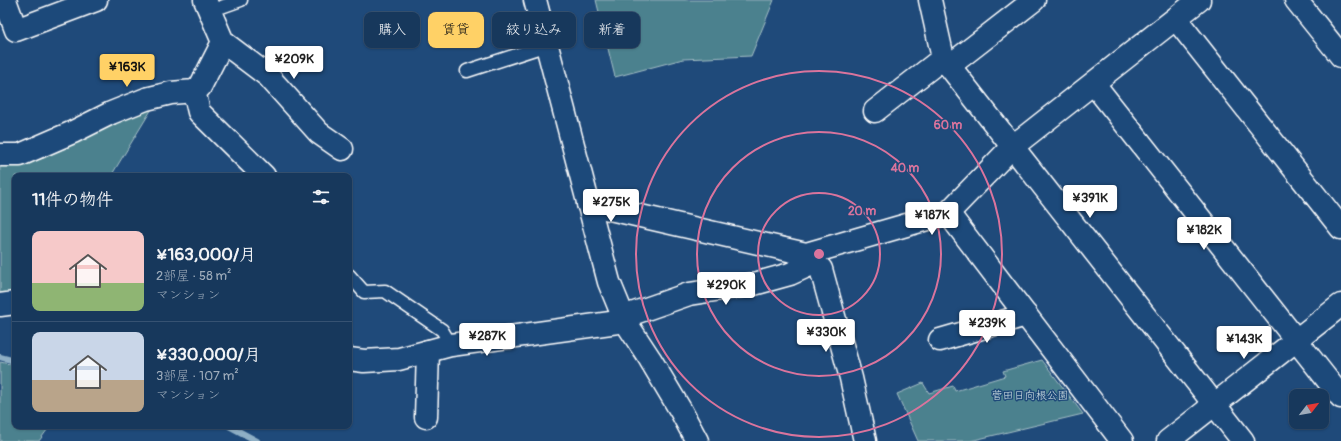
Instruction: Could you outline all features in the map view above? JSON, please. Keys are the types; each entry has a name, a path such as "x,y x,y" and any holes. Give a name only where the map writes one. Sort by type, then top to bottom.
{"street":[{"path":"5,0 16,30 96,0"},
{"path":"535,0 538,12"},
{"path":"930,0 946,62 1243,441"},
{"path":"875,111 1034,0"},
{"path":"352,359 364,361 399,359 451,345 624,319 689,294 754,284 790,274 810,258 948,213 1012,147 1199,0"},
{"path":"1296,0 1341,56"},
{"path":"207,6 223,42 268,76 319,133 342,149"},
{"path":"1176,19 1341,228"},
{"path":"0,155 20,155 73,132 111,113 146,99 171,93 194,91 200,87 223,42"},
{"path":"548,48 609,282 624,319 681,411 697,441"},
{"path":"1094,84 1341,397"},
{"path":"194,91 199,112 261,173"},
{"path":"588,204 810,258 821,269 851,378 865,441"},
{"path":"948,213 1122,441"},
{"path":"0,305 12,303"},
{"path":"1168,441 1341,305"},
{"path":"940,340 1026,315"},
{"path":"426,417 428,351"}],"lane":[{"path":"207,6 241,0"},
{"path":"467,71 541,48"},
{"path":"352,278 364,292 385,291 442,330 451,345"}],"green space":[{"path":"596,0 774,0 751,56 683,59 615,77 608,48 640,48 640,12 599,12"},
{"path":"153,107 113,173 12,173 12,296 0,297 0,162 22,164 44,158 114,120"},
{"name":"菅田日向根公園","path":"1042,360 1083,414 970,441 918,441 897,394 923,383 929,393 953,386 955,391 1005,376 1003,371"},
{"path":"0,362 12,364 12,429 48,429 39,441 0,441"}],"waterway":[{"path":"0,357 12,360"},
{"path":"235,429 257,441"}]}
